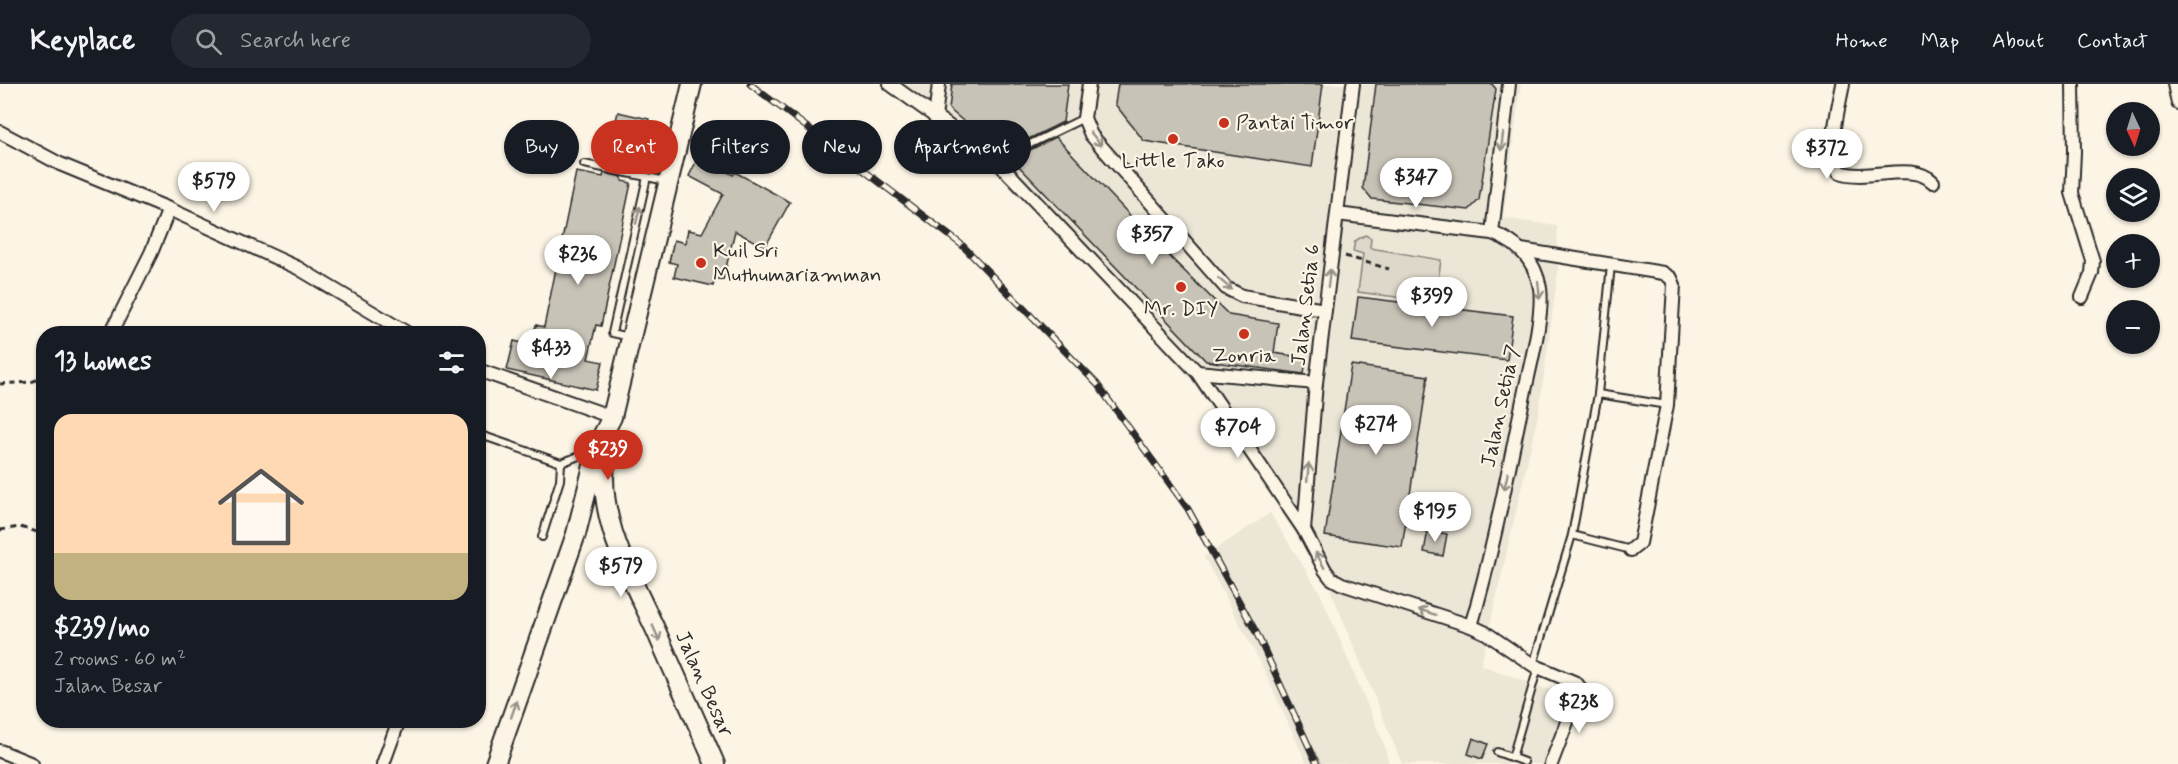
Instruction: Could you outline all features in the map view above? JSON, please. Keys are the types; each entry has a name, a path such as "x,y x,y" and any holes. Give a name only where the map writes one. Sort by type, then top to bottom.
{"street":[{"path":"495,764 576,534 599,442 612,417 692,84"},
{"path":"890,84 938,120"},
{"path":"935,118 939,84"},
{"path":"1089,84 1084,118 1091,135 1226,288 1242,296 1325,310"},
{"name":"Jalan Setia 6","path":"1304,530 1316,383 1353,84"},
{"path":"1492,233 1509,84"},
{"path":"1843,84 1833,148 1835,163 1840,172 1862,177 1916,172 1927,175 1933,182"},
{"path":"2073,84 2072,193 2093,261 2092,273 2082,297"},
{"path":"2174,84 2178,103"},
{"path":"0,132 60,164 169,209 298,268 391,326"},
{"path":"1009,174 1197,372 1304,530 1331,578 1342,585 1471,626 1486,633 1536,666 1576,683 1580,688 1551,764"},
{"path":"114,326 151,253 169,209"},
{"name":"Jalan Setia 7","path":"1337,214 1492,233 1514,243 1534,266 1540,289 1533,354 1490,557 1471,626"},
{"path":"1521,250 1663,273 1671,278 1674,285 1668,405 1640,543 1631,550"},
{"path":"1197,372 1316,383"},
{"path":"486,373 612,417"},
{"name":"Jalan Besar","path":"612,417 602,474 604,496 614,539 715,764"},
{"path":"576,534 583,526 591,525 606,531 614,539"},
{"path":"383,764 396,728"},
{"path":"0,751 32,764"}],"lane":[{"path":"1031,143 1084,118"},
{"path":"584,164 668,182"},
{"path":"632,338 612,333 647,177"},
{"path":"1512,758 1572,535 1598,394 1611,264"},
{"path":"1598,394 1668,405"},
{"path":"486,437 561,463 579,456 599,442"},
{"path":"542,537 560,480 561,463"},
{"path":"1572,535 1631,550"},
{"path":"1497,752 1524,762"}],"path":[{"path":"1332,252 1389,269"},
{"path":"1404,300 1407,289"},
{"path":"0,384 36,380"},
{"path":"0,530 20,527 36,532"}],"shaded area":[{"path":"884,84 1521,84 1503,218 1557,226 1558,272 1539,411 1481,665 1569,697 1544,764 1402,764 1331,591 1291,527 1192,381 1096,274 996,174 1031,174 1031,120 930,120"},
{"path":"1365,235 1371,238 1370,248 1441,260 1435,302 1358,292 1363,254 1353,251 1355,241"},
{"path":"1270,513 1320,593 1384,744 1389,764 1307,764 1261,664 1204,557"}],"building":[{"path":"952,84 1068,84 1063,122 1031,138 1031,120 962,120 949,109"},
{"name":"Pantai Timor","path":"1118,84 1323,84 1312,167 1144,141 1115,104"},
{"path":"1376,84 1492,84 1496,89 1479,200 1469,210 1372,199 1363,188"},
{"path":"618,112 649,119 649,120 616,120"},
{"path":"1056,137 1159,246 1229,315 1278,323 1274,353 1306,358 1304,374 1206,361 1026,174 1031,174 1031,150"},
{"path":"579,173 603,177 604,174 608,174 622,177 622,181 631,183 601,326 596,325 588,359 603,362 596,390 507,370 514,341 531,345 536,325 544,327 576,174"},
{"path":"690,174 739,174 790,202 765,247 735,231 723,280 715,278 713,286 674,277 677,264 669,262 674,240 685,243 688,230 702,233 723,194 689,176"},
{"path":"1358,297 1513,316 1507,360 1352,341"},
{"path":"1351,365 1428,376 1402,547 1325,536"},
{"path":"1428,530 1447,534 1443,556 1424,552"},
{"path":"1473,738 1488,744 1482,759 1468,754"}],"railway":[{"path":"750,84 962,245 1097,384 1188,509 1257,634 1317,764"}],"place":[{"name":"Pantai Timor","path":"1224,123"},
{"name":"Little Tako","path":"1173,139"},
{"name":"Kuil Sri Muthumariamman","path":"701,263"},
{"name":"Mr. DIY","path":"1181,287"},
{"name":"Zonria","path":"1244,334"}]}
